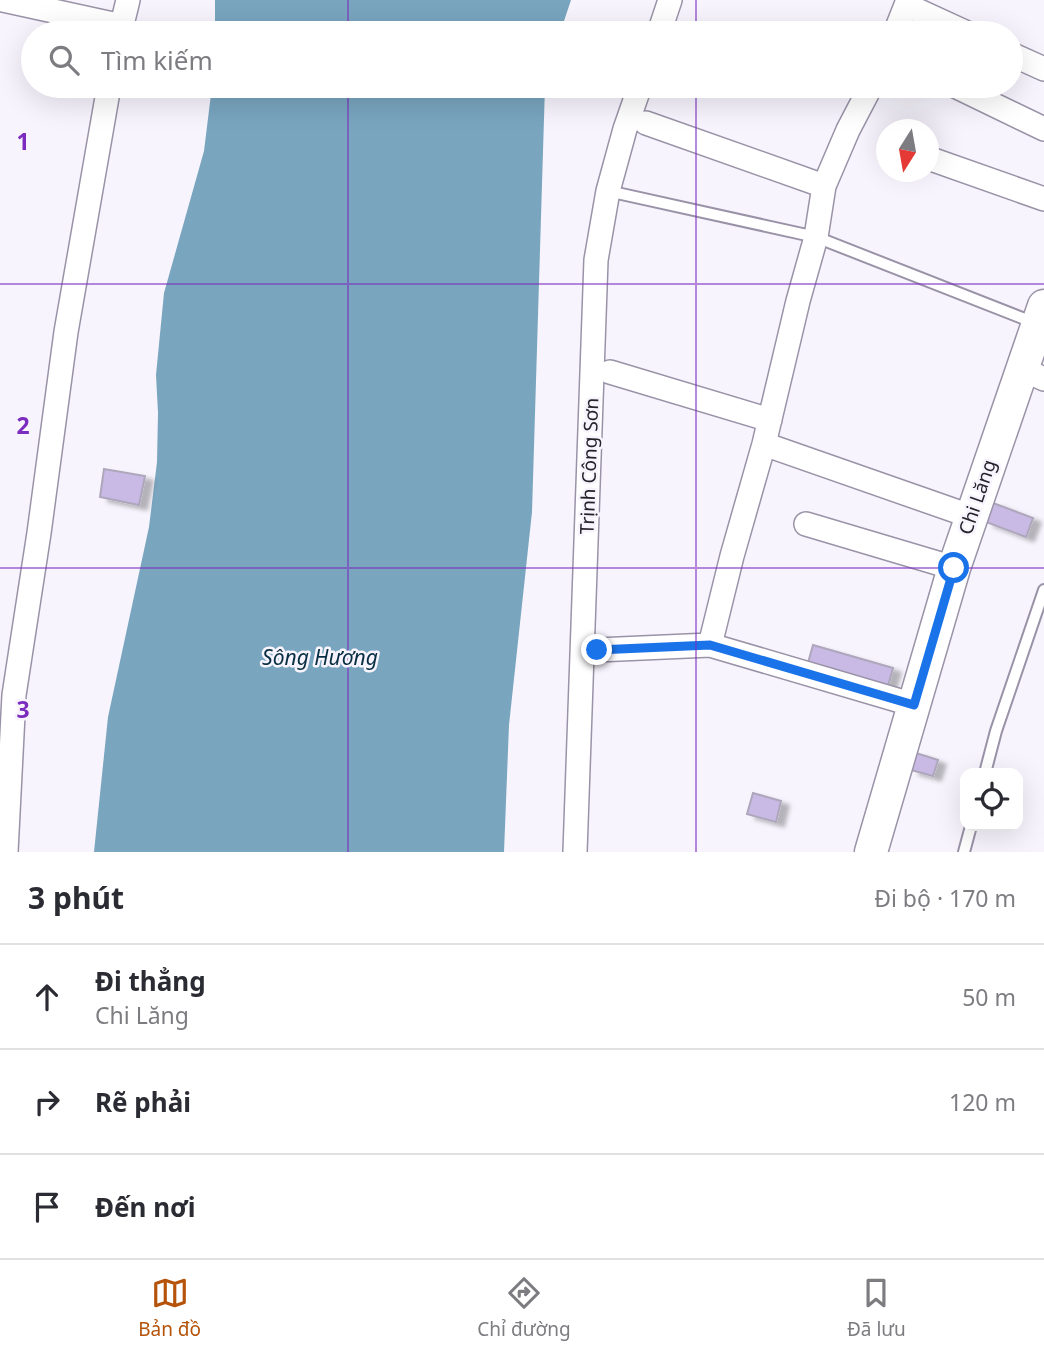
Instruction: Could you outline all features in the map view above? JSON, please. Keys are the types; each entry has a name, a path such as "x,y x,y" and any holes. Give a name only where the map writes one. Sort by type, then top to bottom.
{"street":[{"path":"3,0 86,21"},
{"path":"123,21 128,0"},
{"path":"663,21 670,0"},
{"path":"900,21 907,2 944,21"},
{"path":"1023,59 1044,69"},
{"path":"6,852 7,691 39,533 65,332 107,98"},
{"name":"Trịnh Công Sơn","path":"575,852 596,260 608,191 636,98"},
{"path":"710,645 816,237 824,186 865,98"},
{"path":"980,98 1044,129"},
{"path":"646,123 824,186"},
{"path":"939,162 1044,199"},
{"name":"Chi Lăng","path":"871,852 970,516 1033,374 1041,315"},
{"path":"610,372 770,420"},
{"path":"764,444 970,516"},
{"path":"806,524 954,568"},
{"path":"597,650 710,645 914,705"}],"lane":[{"path":"608,191 816,237 1041,315"},
{"path":"986,768 996,731 1044,592"},
{"path":"964,852 970,831"}],"water":[{"path":"215,0 571,0 564,21 215,21"},
{"name":"Sông Hương","path":"211,98 545,98 532,512 509,725 504,852 94,852 108,717 149,527 157,462 156,375 164,293 204,151"}],"building":[{"path":"104,469 145,476 139,505 100,497"},
{"path":"993,503 1033,518 1026,537 986,522"},
{"path":"813,645 893,668 886,693 806,670"},
{"path":"916,753 938,760 933,776 911,770"},
{"path":"753,793 781,801 776,822 747,814"}],"route":[{"path":"597,650 710,645 914,705 954,568"}]}
